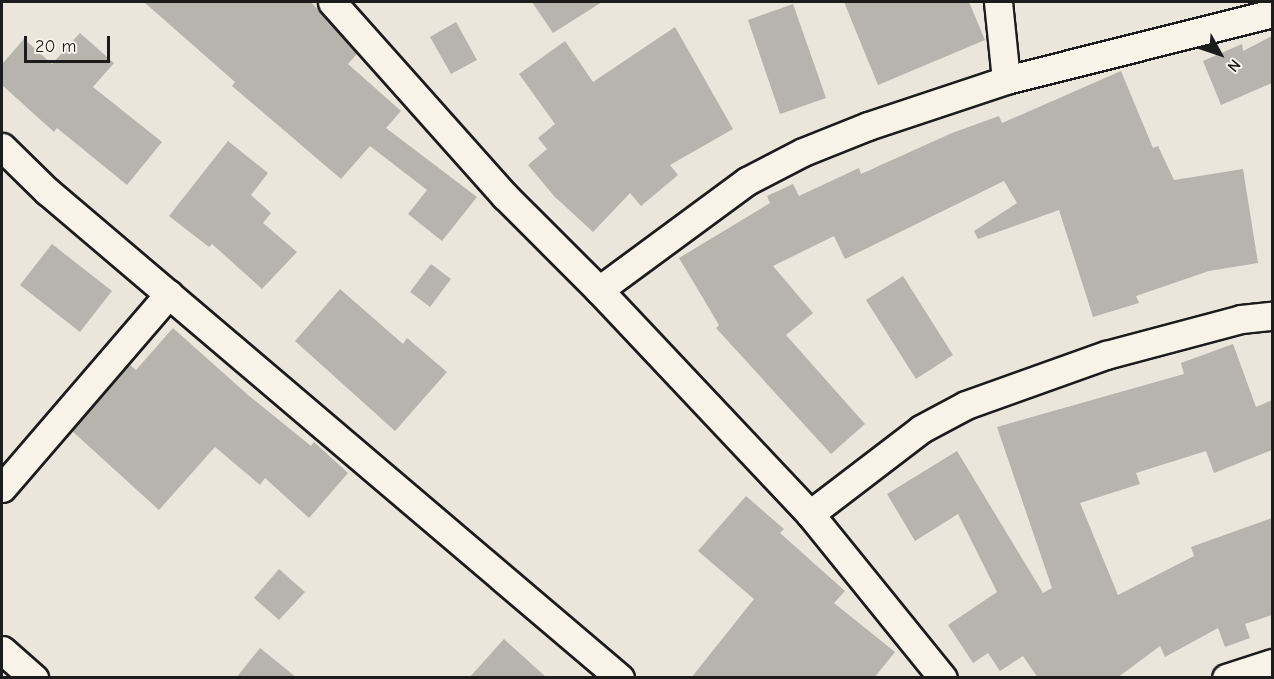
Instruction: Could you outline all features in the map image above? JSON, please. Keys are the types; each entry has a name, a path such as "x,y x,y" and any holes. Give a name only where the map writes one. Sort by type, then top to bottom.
{"street":[{"path":"998,2 1006,80"},
{"path":"336,3 505,196 599,290 810,514 944,678"},
{"path":"599,290 765,171 868,126 1006,80 1272,13"},
{"path":"2,147 589,669 620,678"},
{"path":"2,488 169,294"},
{"path":"810,514 921,429 966,405 1106,355 1241,319 1272,316"},
{"path":"2,650 34,678"},
{"path":"1226,678 1272,663"}],"building":[{"path":"144,2 311,2 357,54 348,64 401,111 386,128 477,197 442,241 408,214 427,190 370,146 341,179 232,86 235,82"},
{"path":"532,2 602,2 553,33"},
{"path":"844,2 969,2 985,40 878,85"},
{"path":"793,4 826,98 780,114 748,20"},
{"path":"456,22 477,60 451,74 430,37"},
{"path":"675,27 733,129 670,165 678,175 641,206 630,193 593,232 554,196 528,165 547,149 538,138 555,124 519,74 565,41 593,82"},
{"path":"80,33 114,63 93,87 162,142 127,185 57,128 54,132 2,85 2,64 24,39 52,64"},
{"path":"1272,36 1272,83 1221,105 1203,61 1242,44 1243,51"},
{"path":"1121,71 1153,148 1158,146 1174,180 1243,169 1258,263 1209,271 1136,296 1139,303 1093,317 1059,210 978,239 974,231 1017,203 1004,181 845,259 834,236 773,266 813,313 786,335 865,424 831,454 716,328 719,325 679,258 770,203 767,196 793,184 799,196 859,168 861,174 952,133 999,116 1002,123"},
{"path":"228,141 268,173 251,195 271,213 263,223 297,252 262,289 212,244 209,247 169,216"},
{"path":"52,244 112,291 80,332 20,285"},
{"path":"431,264 451,279 430,307 410,292"},
{"path":"903,276 953,355 916,379 866,300"},
{"path":"340,289 403,344 407,338 447,372 395,431 295,341"},
{"path":"173,328 248,395 311,446 314,442 348,473 309,518 265,478 260,485 215,447 159,510 72,431 130,365 136,370"},
{"path":"1233,344 1256,407 1272,400 1272,450 1214,473 1206,451 1136,473 1140,484 1080,503 1118,595 1194,556 1191,547 1272,518 1272,615 1245,624 1250,638 1225,647 1218,628 1165,657 1160,646 1117,678 1038,678 1023,656 1000,671 988,653 973,663 948,625 997,592 958,514 915,541 887,494 957,451 1043,593 1052,588 997,427 1184,374 1181,363"},
{"path":"746,496 784,529 780,533 845,591 834,603 895,652 874,678 691,678 754,599 698,551"},
{"path":"279,569 305,592 279,620 254,598"},
{"path":"504,639 547,678 469,678"},
{"path":"260,648 297,678 236,678"}]}
